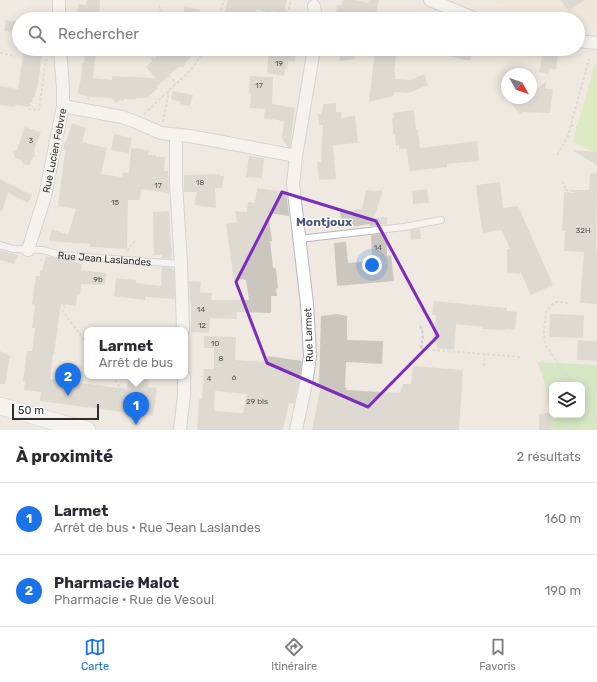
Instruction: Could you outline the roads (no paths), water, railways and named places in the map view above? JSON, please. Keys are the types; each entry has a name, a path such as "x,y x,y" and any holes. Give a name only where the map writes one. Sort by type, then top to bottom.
{"main road":[{"path":"0,407 86,430"}],"street":[{"path":"59,0 59,12"},
{"path":"430,0 459,12"},
{"path":"314,6 315,12"},
{"path":"585,42 597,43"},
{"name":"Rue Lucien Febvre","path":"33,250 63,106 61,56"},
{"name":"Rue Larmet","path":"296,430 310,356 307,304 293,184 296,156 313,56"},
{"path":"63,106 110,115 136,122 161,132 296,156"},
{"path":"176,135 176,183 183,327"},
{"path":"180,430 184,395 184,379"}],"lane":[{"path":"299,239 404,227 441,220"},
{"name":"Rue Jean Laslandes","path":"0,245 13,249 43,250 60,255 181,264"}],"place":[{"name":"Pharmacie Malot","path":"68,396"},
{"name":"Larmet","path":"136,425"}],"district":[{"name":"Montjoux","path":"324,222"}]}
